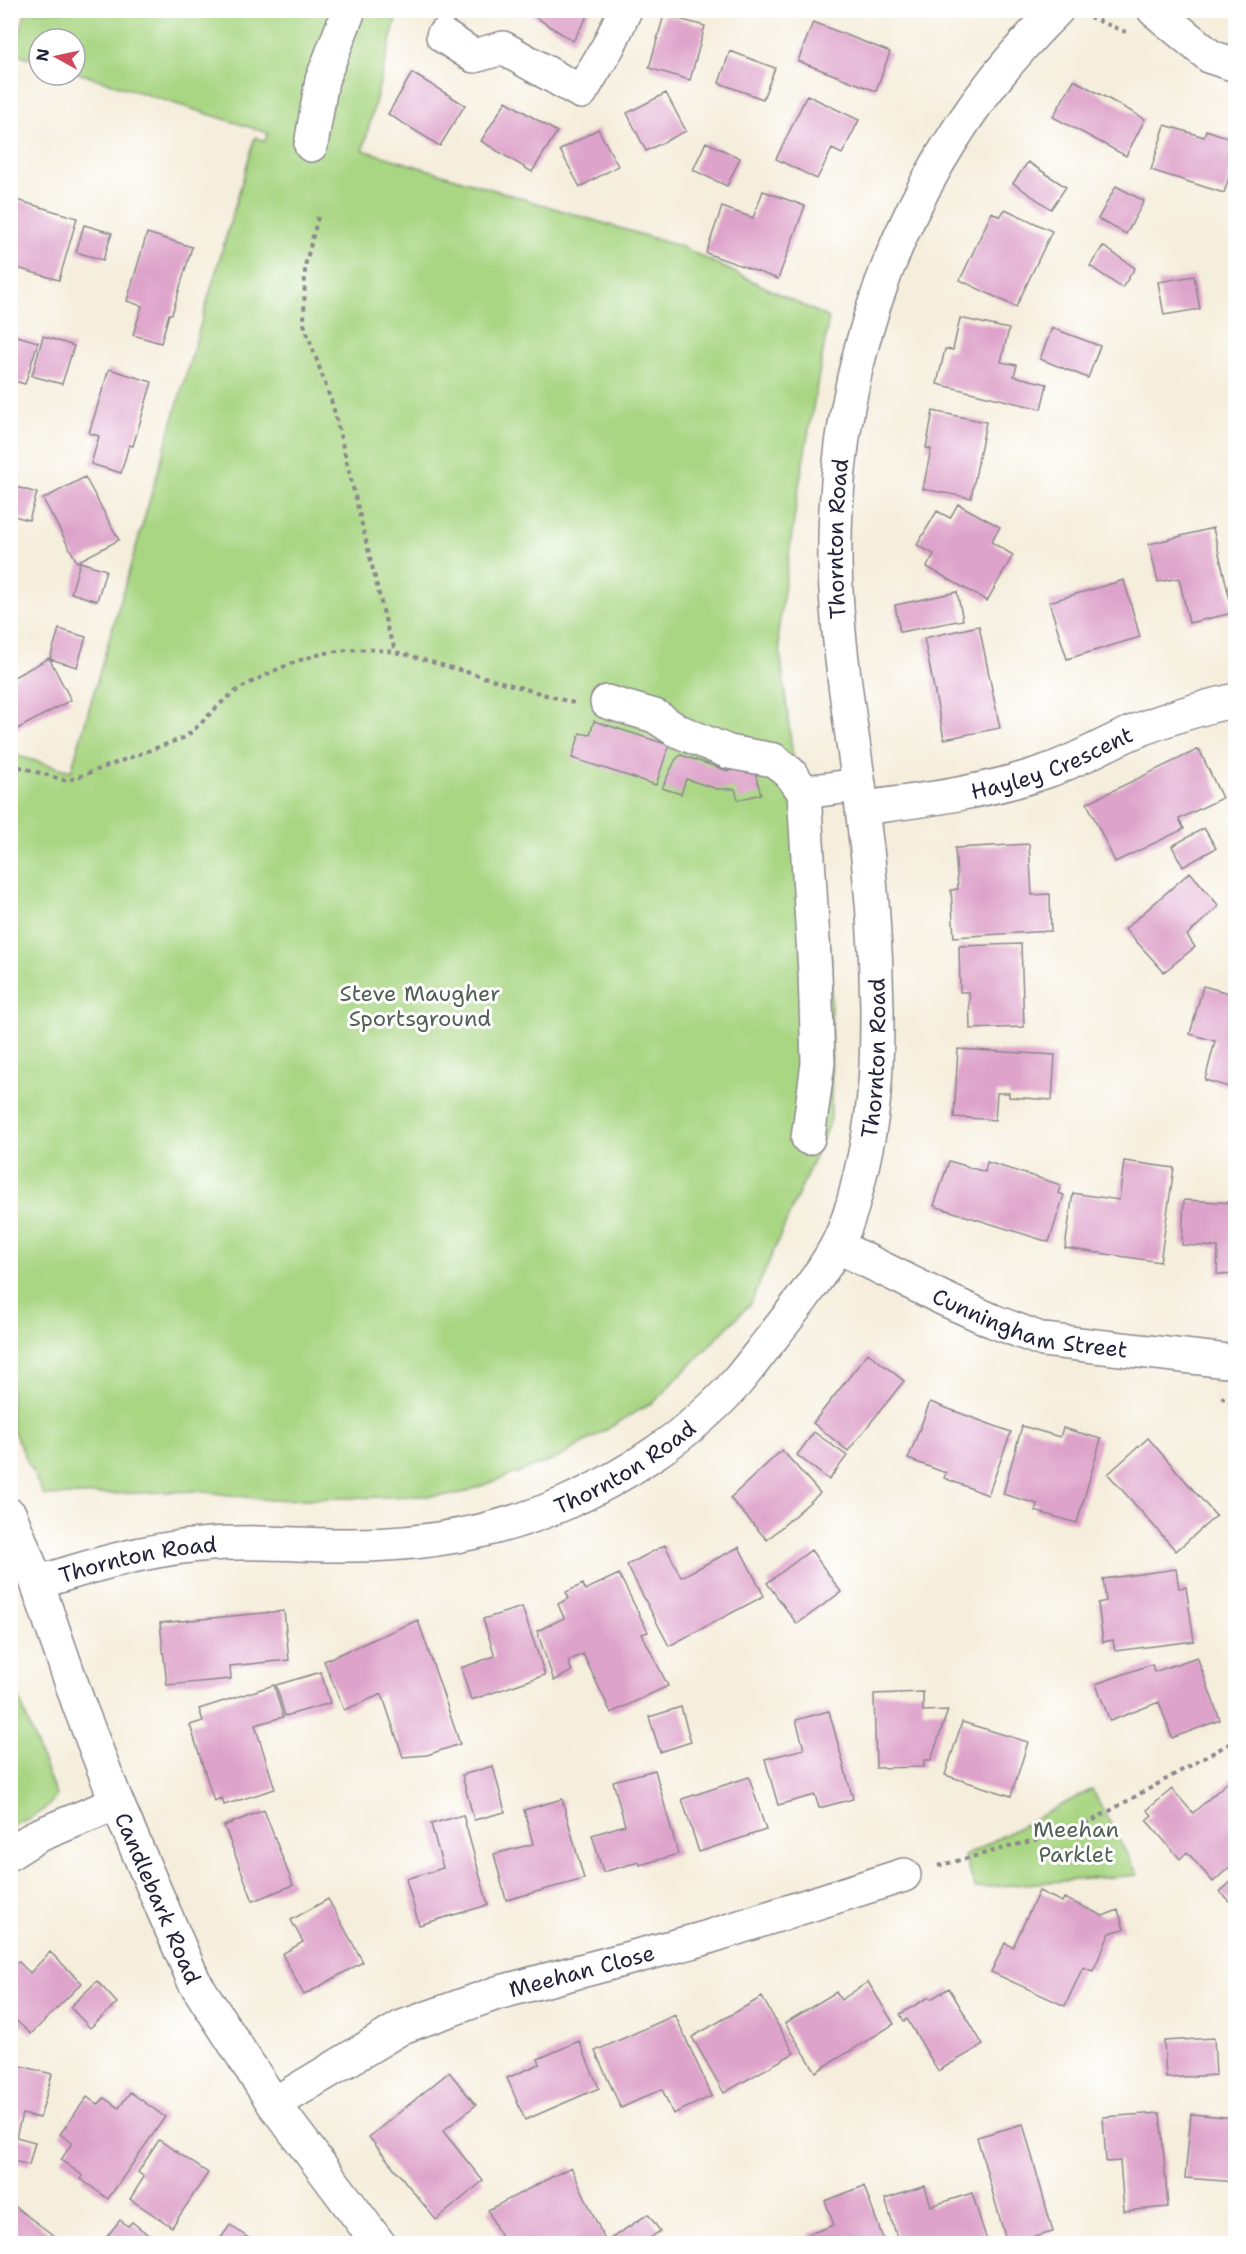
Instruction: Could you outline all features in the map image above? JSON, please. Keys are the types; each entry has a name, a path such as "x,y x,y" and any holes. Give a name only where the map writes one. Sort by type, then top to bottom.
{"street":[{"path":"311,145 322,80 349,10"},
{"path":"443,36 474,56 503,48 581,92 609,45 625,10"},
{"name":"Thornton Road","path":"37,1583 91,1565 145,1553 203,1544 352,1546 421,1541 489,1530 562,1505 614,1478 678,1437 732,1387 791,1314 837,1246 856,1192 871,1126 877,1064 873,903 861,797 845,698 834,595 835,512 841,439 869,317 892,251 936,165 997,75 1057,10"},
{"path":"1154,10 1211,57 1236,65"},
{"name":"Hayley Crescent","path":"804,792 924,800 987,788 1047,771 1131,733 1195,709 1236,700"},
{"path":"607,702 655,716 676,730 729,752 774,760 790,773 804,792 818,1063 808,1138"},
{"name":"Cunningham Street","path":"837,1246 973,1312 1043,1340 1236,1362"},
{"name":"Candlebark Road","path":"10,1515 117,1803 194,1981 274,2104 379,2244"},
{"path":"10,1853 37,1836 117,1803"},
{"name":"Meehan Close","path":"274,2104 402,2027 497,1993 692,1942 904,1875"}],"path":[{"path":"318,217 305,266 304,324 333,406 387,631 396,652"},
{"path":"10,764 67,781 183,738 194,731 235,692 291,663 316,654 341,650 364,649 396,652 585,706 607,702"},
{"path":"904,1875 1079,1828 1236,1740"}],"green space":[{"name":"Steve Maugher Sportsground","path":"26,11 398,11 363,150 682,247 829,318 798,491 778,633 792,750 831,958 831,1119 751,1303 655,1401 558,1458 456,1495 270,1500 198,1491 44,1496 11,1426 11,754 71,771 255,137 265,141 268,133 87,76 87,27 27,27 27,57 14,53"},
{"path":"14,1685 56,1796 42,1811 11,1827 10,1686"},
{"name":"Meehan Parklet","path":"1092,1789 1138,1875 975,1888 964,1856"}],"building":[{"path":"524,10 591,10 573,41"},
{"path":"664,15 705,26 690,80 649,68"},
{"path":"813,22 890,52 876,91 798,61"},
{"path":"730,51 775,68 763,99 719,83"},
{"path":"412,73 465,105 440,146 388,114"},
{"path":"1074,80 1145,119 1126,156 1053,117"},
{"path":"666,93 686,131 646,151 627,113"},
{"path":"807,95 859,120 842,154 832,149 817,179 776,159"},
{"path":"506,101 557,132 532,172 481,141"},
{"path":"1165,125 1204,137 1206,130 1236,140 1236,155 1224,193 1151,170"},
{"path":"598,129 618,166 580,187 560,150"},
{"path":"706,142 740,158 727,186 693,170"},
{"path":"1028,162 1066,187 1051,209 1013,183"},
{"path":"1116,186 1144,201 1126,234 1098,219"},
{"path":"763,191 805,206 778,279 706,253 722,207 753,218"},
{"path":"10,198 77,218 59,280 10,266"},
{"path":"1005,209 1052,231 1016,307 960,280 992,212 1000,217"},
{"path":"84,225 112,233 103,260 76,252"},
{"path":"147,233 192,247 161,343 133,335 142,306 127,301"},
{"path":"1103,246 1135,268 1122,288 1090,266"},
{"path":"1194,276 1200,309 1164,315 1158,282"},
{"path":"960,318 1009,329 1001,362 1017,365 1014,376 1047,384 1041,409 937,384 945,349 953,350"},
{"path":"1052,328 1100,346 1088,378 1040,359"},
{"path":"10,334 38,342 25,384 10,380"},
{"path":"43,336 74,346 62,384 32,376"},
{"path":"109,369 152,382 133,446 129,445 121,473 91,464 99,436 89,433"},
{"path":"933,411 986,422 971,498 923,489 931,449 926,448"},
{"path":"85,477 119,540 77,562 43,499"},
{"path":"10,485 37,493 29,520 10,515"},
{"path":"958,504 1000,527 991,542 1013,555 987,601 927,567 934,554 917,545 937,511 950,518"},
{"path":"1213,528 1233,613 1189,623 1179,578 1158,582 1149,544"},
{"path":"80,562 106,570 97,601 71,593"},
{"path":"1124,580 1140,637 1067,659 1049,602"},
{"path":"957,592 963,620 900,632 895,605"},
{"path":"979,626 1000,728 944,739 924,638"},
{"path":"59,629 86,637 77,667 50,659"},
{"path":"49,658 71,700 10,733 10,679"},
{"path":"594,721 669,745 656,785 572,758 580,733 590,735"},
{"path":"1199,749 1222,798 1179,819 1184,829 1115,862 1087,803"},
{"path":"681,755 728,771 753,766 761,794 738,800 735,789 717,789 686,779 681,794 662,788 676,759"},
{"path":"1204,828 1216,848 1183,867 1172,846"},
{"path":"1029,844 1032,895 1050,894 1051,931 954,937 951,890 958,889 955,848"},
{"path":"1190,872 1219,906 1187,935 1195,947 1164,972 1125,929"},
{"path":"1021,944 1024,1027 970,1029 969,992 960,992 959,946"},
{"path":"1203,986 1236,995 1236,1089 1205,1080 1215,1041 1190,1034"},
{"path":"958,1049 1055,1055 1052,1100 1009,1097 1009,1093 997,1093 995,1120 954,1117"},
{"path":"949,1161 985,1172 987,1162 1061,1185 1058,1193 1064,1195 1049,1242 934,1206"},
{"path":"1124,1161 1174,1168 1160,1262 1065,1248 1073,1193 1119,1200"},
{"path":"1184,1200 1236,1203 1236,1275 1217,1274 1218,1247 1182,1245"},
{"path":"868,1353 904,1381 848,1451 813,1423"},
{"path":"930,1402 1011,1432 988,1495 944,1478 946,1473 908,1459"},
{"path":"1022,1426 1060,1437 1063,1428 1101,1439 1077,1523 1035,1511 1037,1504 1003,1494"},
{"path":"814,1432 847,1456 829,1480 797,1455"},
{"path":"1148,1438 1216,1516 1176,1551 1108,1474"},
{"path":"782,1450 820,1493 767,1540 730,1498"},
{"path":"665,1545 681,1577 739,1547 764,1596 669,1646 627,1565"},
{"path":"811,1550 841,1592 797,1624 767,1583"},
{"path":"1176,1569 1179,1588 1186,1587 1194,1641 1115,1651 1113,1640 1103,1642 1098,1603 1106,1601 1103,1579"},
{"path":"619,1574 648,1632 642,1634 668,1686 611,1713 583,1654 568,1661 572,1671 554,1681 537,1631 564,1618 558,1604 569,1598 566,1592 583,1584 585,1590"},
{"path":"522,1607 545,1675 471,1700 461,1668 495,1656 483,1619"},
{"path":"284,1611 289,1660 230,1666 231,1679 167,1685 160,1623"},
{"path":"418,1620 460,1744 427,1755 403,1757 382,1694 344,1710 324,1661"},
{"path":"1197,1657 1220,1720 1172,1738 1159,1702 1110,1721 1096,1684 1152,1664 1154,1672"},
{"path":"321,1672 330,1703 285,1716 276,1685"},
{"path":"274,1685 283,1717 255,1725 275,1789 224,1805 222,1798 214,1801 190,1725 203,1721 199,1709"},
{"path":"923,1692 923,1711 948,1710 931,1760 924,1760 924,1767 876,1768 874,1694"},
{"path":"681,1707 691,1742 660,1752 649,1717"},
{"path":"829,1711 853,1799 819,1808 815,1795 778,1805 765,1759 804,1749 796,1720"},
{"path":"962,1722 1028,1742 1011,1796 945,1775"},
{"path":"493,1766 505,1812 474,1820 462,1775"},
{"path":"655,1770 678,1854 640,1865 639,1862 603,1872 592,1835 625,1825 613,1781"},
{"path":"749,1777 766,1830 699,1852 682,1799"},
{"path":"1232,1778 1236,1782 1236,1861 1213,1882 1187,1852 1180,1859 1146,1820 1152,1815 1147,1810 1172,1789 1193,1813"},
{"path":"562,1799 584,1879 506,1900 494,1854 533,1844 524,1810"},
{"path":"264,1810 293,1885 253,1901 224,1826"},
{"path":"463,1815 488,1905 419,1925 406,1879 443,1868 431,1824"},
{"path":"1236,1877 1236,1908 1220,1892"},
{"path":"1039,1891 1062,1902 1064,1898 1103,1916 1118,1910 1124,1929 1110,1933 1093,1971 1083,1967 1065,2006 991,1972 1005,1943 1013,1947"},
{"path":"328,1899 363,1962 304,1995 282,1954 303,1942 291,1920"},
{"path":"50,1952 82,1983 31,2034 10,2015 10,1969 18,1961 30,1973"},
{"path":"97,1981 117,2003 90,2028 70,2007"},
{"path":"868,1982 894,2024 816,2072 785,2023 836,1992 841,2000"},
{"path":"949,1988 983,2045 938,2071 907,2019 904,2021 900,2014"},
{"path":"762,1997 794,2053 724,2093 692,2037"},
{"path":"675,2015 712,2096 673,2114 662,2089 621,2108 595,2051"},
{"path":"1214,2038 1216,2075 1166,2078 1164,2041"},
{"path":"579,2041 599,2088 525,2120 507,2078 540,2064 538,2059"},
{"path":"10,2063 52,2074 40,2118 22,2114 16,2137 35,2142 29,2165 10,2160"},
{"path":"449,2072 476,2105 443,2131 483,2181 436,2220 369,2137"},
{"path":"130,2092 165,2117 108,2199 81,2179 83,2176 61,2160 72,2143 60,2134 87,2097 98,2105 104,2098 119,2108"},
{"path":"1160,2113 1168,2207 1124,2211 1120,2161 1106,2162 1103,2117"},
{"path":"1191,2114 1236,2118 1236,2182 1185,2178"},
{"path":"1023,2124 1053,2232 1007,2244 977,2137"},
{"path":"159,2140 208,2173 172,2227 130,2199 144,2177 138,2172"},
{"path":"571,2167 604,2238 597,2244 504,2244 488,2210"},
{"path":"864,2186 885,2244 812,2244 809,2234 834,2225 825,2201"},
{"path":"925,2186 931,2206 972,2193 988,2244 899,2244 885,2199"},
{"path":"10,2203 65,2244 10,2244"},
{"path":"648,2214 660,2231 641,2244 612,2244 610,2239"},
{"path":"120,2220 128,2226 132,2222 160,2244 101,2244"},
{"path":"230,2225 257,2244 217,2244"}]}
